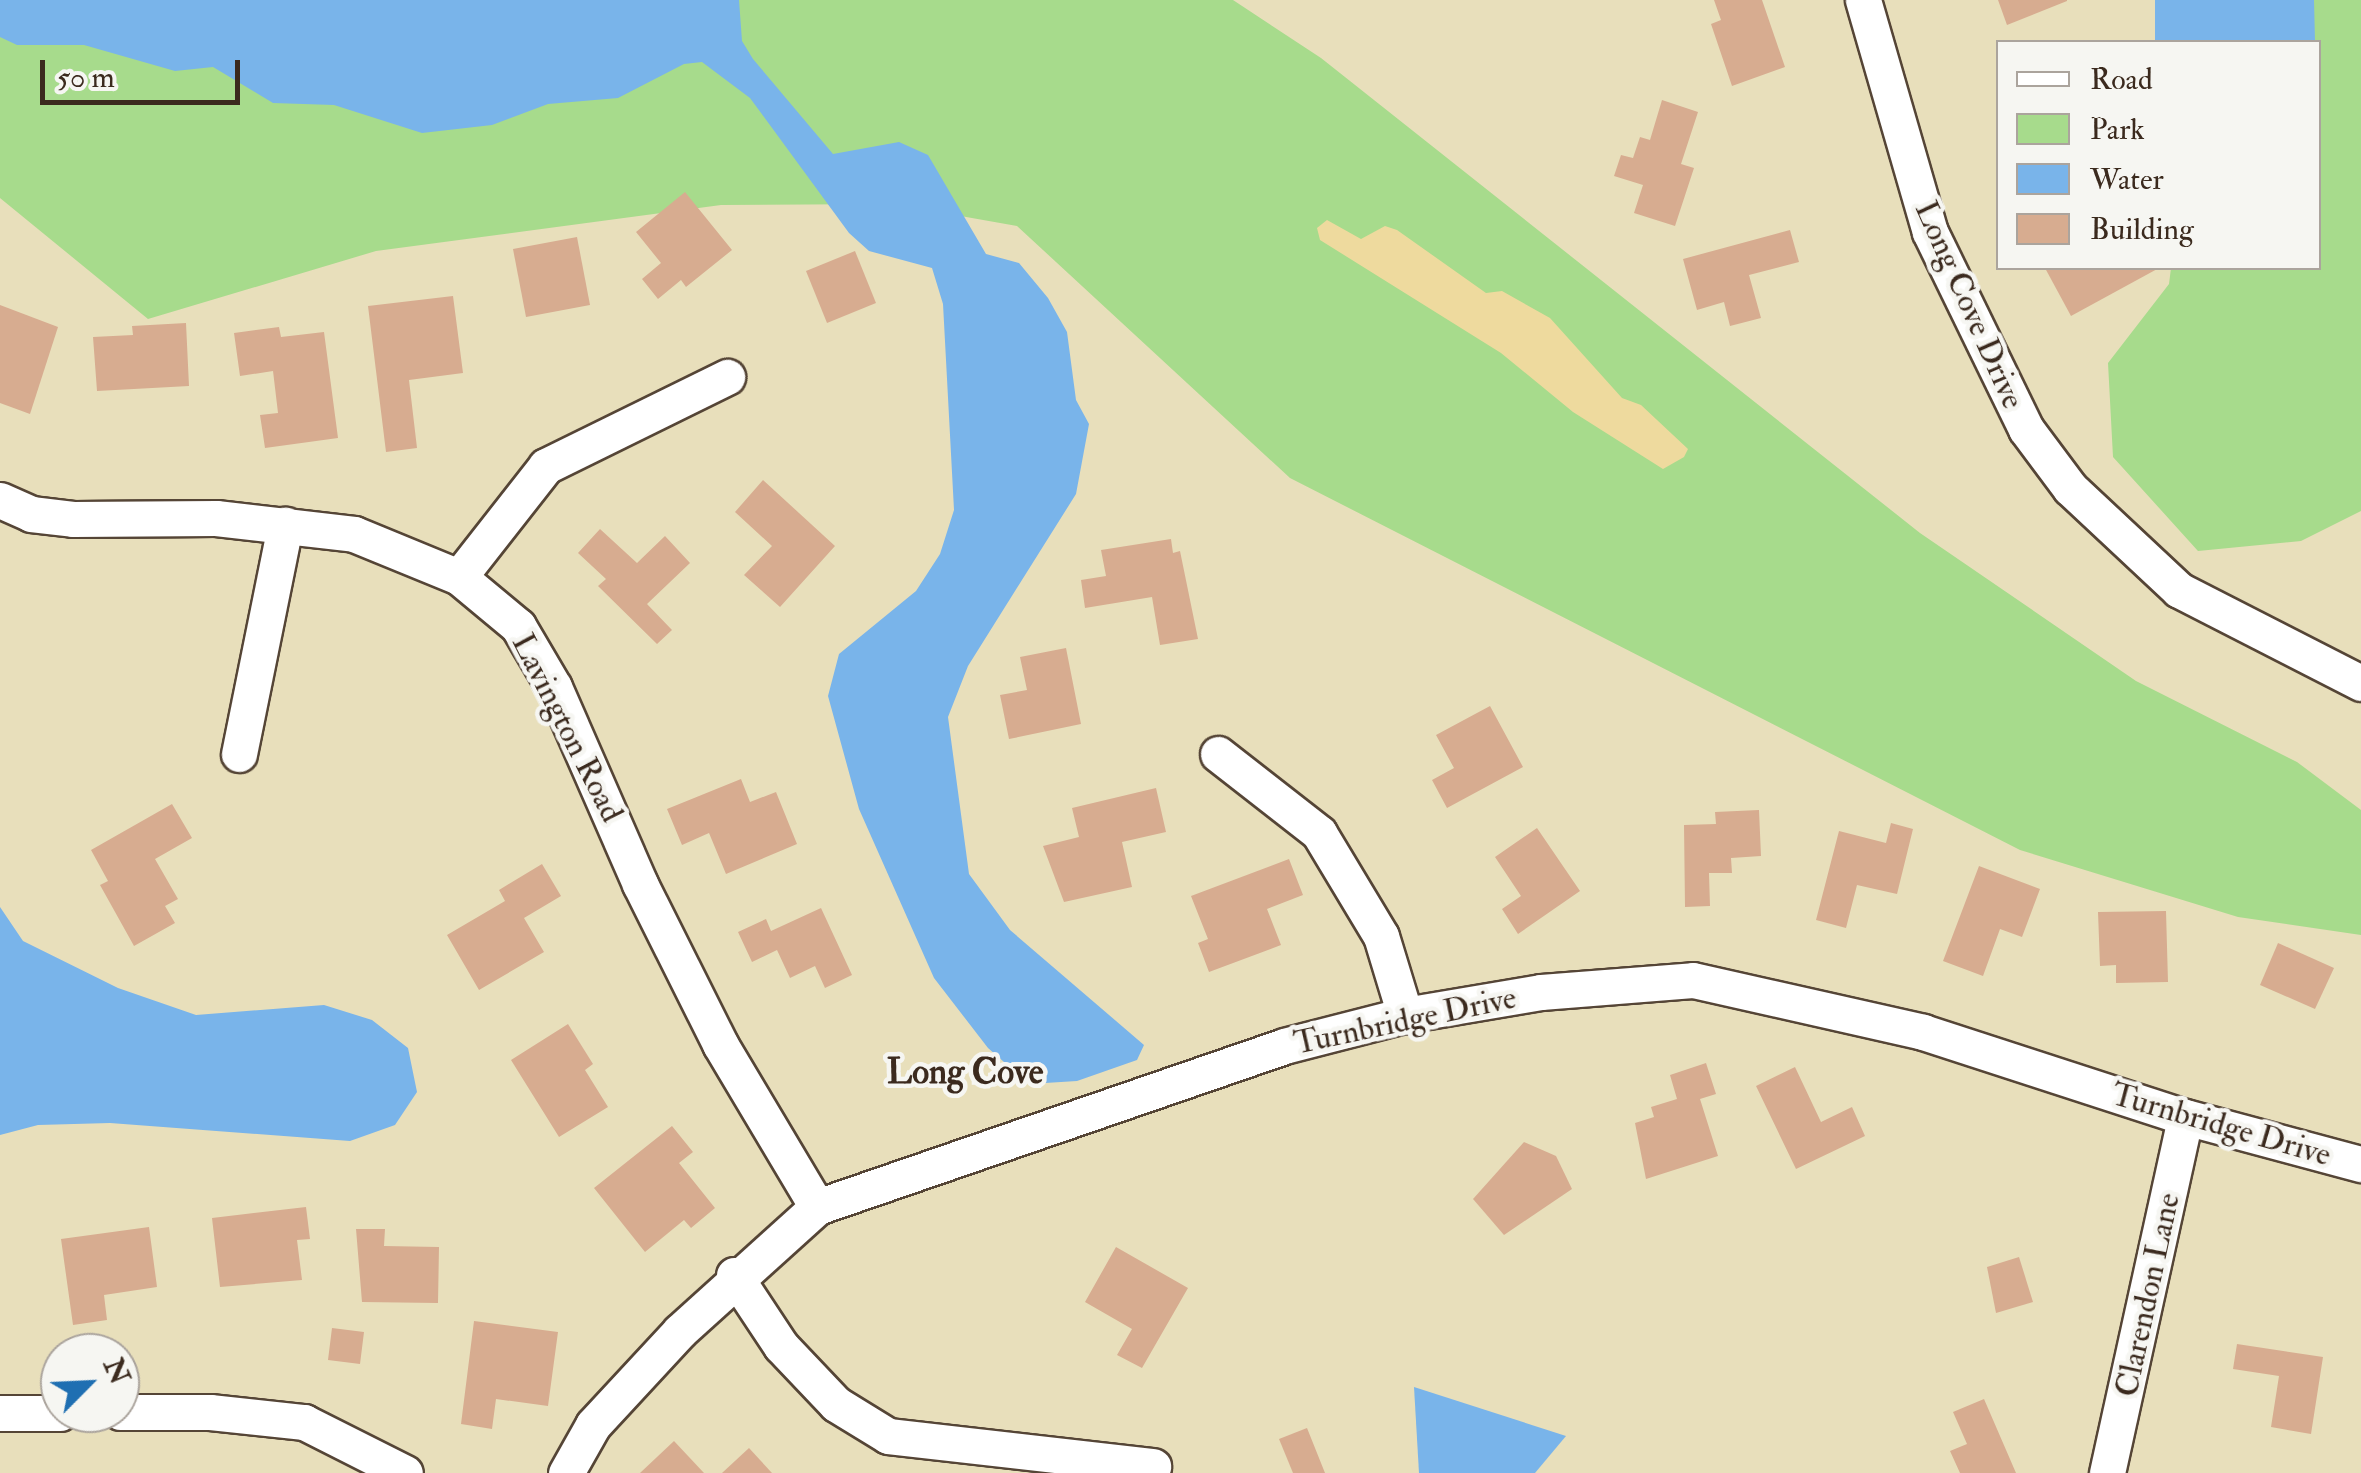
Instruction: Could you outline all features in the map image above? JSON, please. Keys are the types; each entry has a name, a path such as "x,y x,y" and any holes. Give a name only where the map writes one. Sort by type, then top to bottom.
{"street":[{"name":"Long Cove Drive","path":"1863,0 1930,232 2026,430 2070,488 2179,590 2361,683"},
{"path":"459,576 546,466 728,376"},
{"name":"Lavington Road","path":"0,500 30,514 73,519 216,518 354,534 459,576 518,626 554,687 666,938 817,1208"},
{"path":"239,754 285,525"},
{"path":"1218,754 1320,833 1381,936 1406,1015"},
{"name":"Turnbridge Drive","path":"566,1473 593,1425 734,1275 817,1208 1284,1046 1406,1015 1541,992 1693,980 1924,1032 2185,1116 2361,1164"},
{"name":"Clarendon Lane","path":"2106,1473 2185,1116"},
{"path":"734,1275 781,1346 836,1404 888,1436 1153,1466"},
{"path":"0,1413 40,1412"},
{"path":"140,1412 210,1412 304,1422 405,1473"}],"green space":[{"path":"0,0 142,32 493,0 1233,0 1321,58 1920,533 2136,681 2297,762 2361,810 2361,935 2238,917 2020,850 1290,478 1017,226 893,204 721,205 376,251 148,319 0,198"},
{"path":"2299,0 2361,0 2361,511 2301,541 2198,551 2113,457 2108,363 2169,284 2171,270 2321,270 2321,40 2245,40"}],"sand":[{"path":"1327,220 1361,239 1385,226 1397,230 1486,293 1502,291 1550,318 1622,398 1641,405 1688,449 1684,457 1663,469 1573,412 1501,353 1320,240 1317,228"}],"water":[{"path":"0,0 739,0 742,41 833,154 899,142 928,155 986,254 1019,263 1048,298 1067,332 1076,400 1089,424 1076,494 968,666 948,717 969,874 1010,930 1144,1045 1137,1060 1077,1081 1029,1084 988,1048 934,978 859,809 828,696 839,654 916,591 940,554 954,510 943,304 932,268 869,251 849,233 750,98 702,62 684,64 618,98 548,104 492,125 422,133 334,105 273,103 213,67 175,71 84,45 17,45 0,37"},
{"path":"2155,0 2314,0 2315,40 2155,40"},
{"path":"0,907 23,941 118,988 196,1015 324,1005 372,1020 408,1048 417,1092 395,1125 350,1141 110,1123 38,1125 0,1135"},
{"path":"1414,1387 1566,1436 1535,1473 1419,1473"}],"building":[{"path":"1714,0 1762,0 1785,67 1732,86 1711,24 1721,20"},
{"path":"1998,0 2067,0 2067,1 2007,25"},
{"path":"1662,100 1698,112 1681,164 1694,168 1675,226 1634,213 1643,185 1614,176 1621,155 1633,158 1640,137 1650,140"},
{"path":"685,192 732,250 686,287 681,280 658,299 642,279 661,263 636,232"},
{"path":"1790,230 1799,262 1749,275 1761,318 1730,326 1724,302 1697,310 1683,259"},
{"path":"577,237 590,305 526,317 513,249"},
{"path":"855,251 876,303 827,323 806,271"},
{"path":"2046,270 2155,270 2071,316"},
{"path":"453,296 463,373 409,380 417,448 386,452 368,306"},
{"path":"0,305 58,327 30,414 0,403"},
{"path":"186,323 189,386 97,391 93,337 133,335 132,326"},
{"path":"279,327 281,337 324,332 338,438 265,448 260,415 278,413 273,371 240,376 234,333"},
{"path":"763,480 835,546 780,607 744,575 772,546 735,512"},
{"path":"600,529 637,563 665,536 690,563 647,604 672,630 657,644 598,586 606,579 578,553"},
{"path":"1171,539 1173,553 1180,551 1198,639 1160,645 1152,597 1085,608 1081,580 1106,576 1101,550"},
{"path":"1066,648 1081,724 1009,739 1000,695 1027,690 1020,657"},
{"path":"1490,706 1523,767 1447,808 1432,780 1454,768 1436,735"},
{"path":"741,779 750,802 776,792 797,844 726,874 709,833 682,845 667,809"},
{"path":"1156,788 1166,832 1122,842 1132,887 1064,902 1043,846 1079,837 1072,808"},
{"path":"172,804 192,838 155,859 178,899 165,906 175,923 134,946 100,885 108,881 91,850"},
{"path":"1759,810 1761,856 1731,858 1732,873 1709,873 1710,906 1685,907 1684,825 1716,824 1715,812"},
{"path":"1891,823 1913,829 1897,894 1857,885 1846,928 1816,920 1839,831 1886,843"},
{"path":"1537,828 1580,891 1518,934 1502,909 1521,896 1495,857"},
{"path":"1289,859 1303,895 1267,909 1281,945 1209,972 1198,943 1208,939 1191,896"},
{"path":"542,864 561,896 524,918 544,952 479,990 447,935 505,901 499,890"},
{"path":"1979,866 2040,889 2022,937 2000,929 1983,976 1943,961"},
{"path":"821,908 852,975 825,988 815,966 790,978 777,950 752,962 738,932 766,919 771,931"},
{"path":"2166,911 2168,982 2116,983 2116,965 2100,966 2098,912"},
{"path":"2278,943 2334,968 2315,1009 2260,985"},
{"path":"568,1024 593,1064 585,1070 608,1107 559,1137 511,1060"},
{"path":"1706,1063 1716,1094 1700,1099 1718,1156 1646,1179 1635,1123 1654,1117 1651,1107 1677,1099 1670,1075"},
{"path":"1795,1067 1821,1122 1852,1107 1865,1136 1796,1169 1756,1086"},
{"path":"672,1126 693,1152 679,1163 715,1208 691,1228 684,1220 645,1252 594,1188"},
{"path":"1524,1142 1556,1156 1572,1189 1504,1235 1473,1199"},
{"path":"306,1207 310,1239 297,1240 302,1280 220,1287 212,1218"},
{"path":"149,1227 157,1287 104,1295 107,1320 73,1325 61,1239"},
{"path":"356,1229 385,1229 384,1246 439,1247 438,1303 362,1302"},
{"path":"1116,1247 1188,1288 1142,1368 1117,1355 1132,1329 1085,1302"},
{"path":"2019,1257 2033,1302 1996,1313 1987,1267"},
{"path":"474,1321 558,1332 548,1406 496,1399 492,1429 461,1424"},
{"path":"332,1328 364,1332 360,1364 328,1360"},
{"path":"2237,1344 2323,1357 2311,1434 2271,1427 2279,1376 2233,1369"},
{"path":"1984,1399 2016,1473 1960,1473 1950,1451 1967,1444 1953,1412"},
{"path":"1307,1428 1325,1473 1293,1473 1279,1439"},
{"path":"674,1441 704,1473 640,1473"},
{"path":"749,1448 772,1473 722,1473"}],"district":[{"name":"Long Cove","path":"965,1072"}]}
